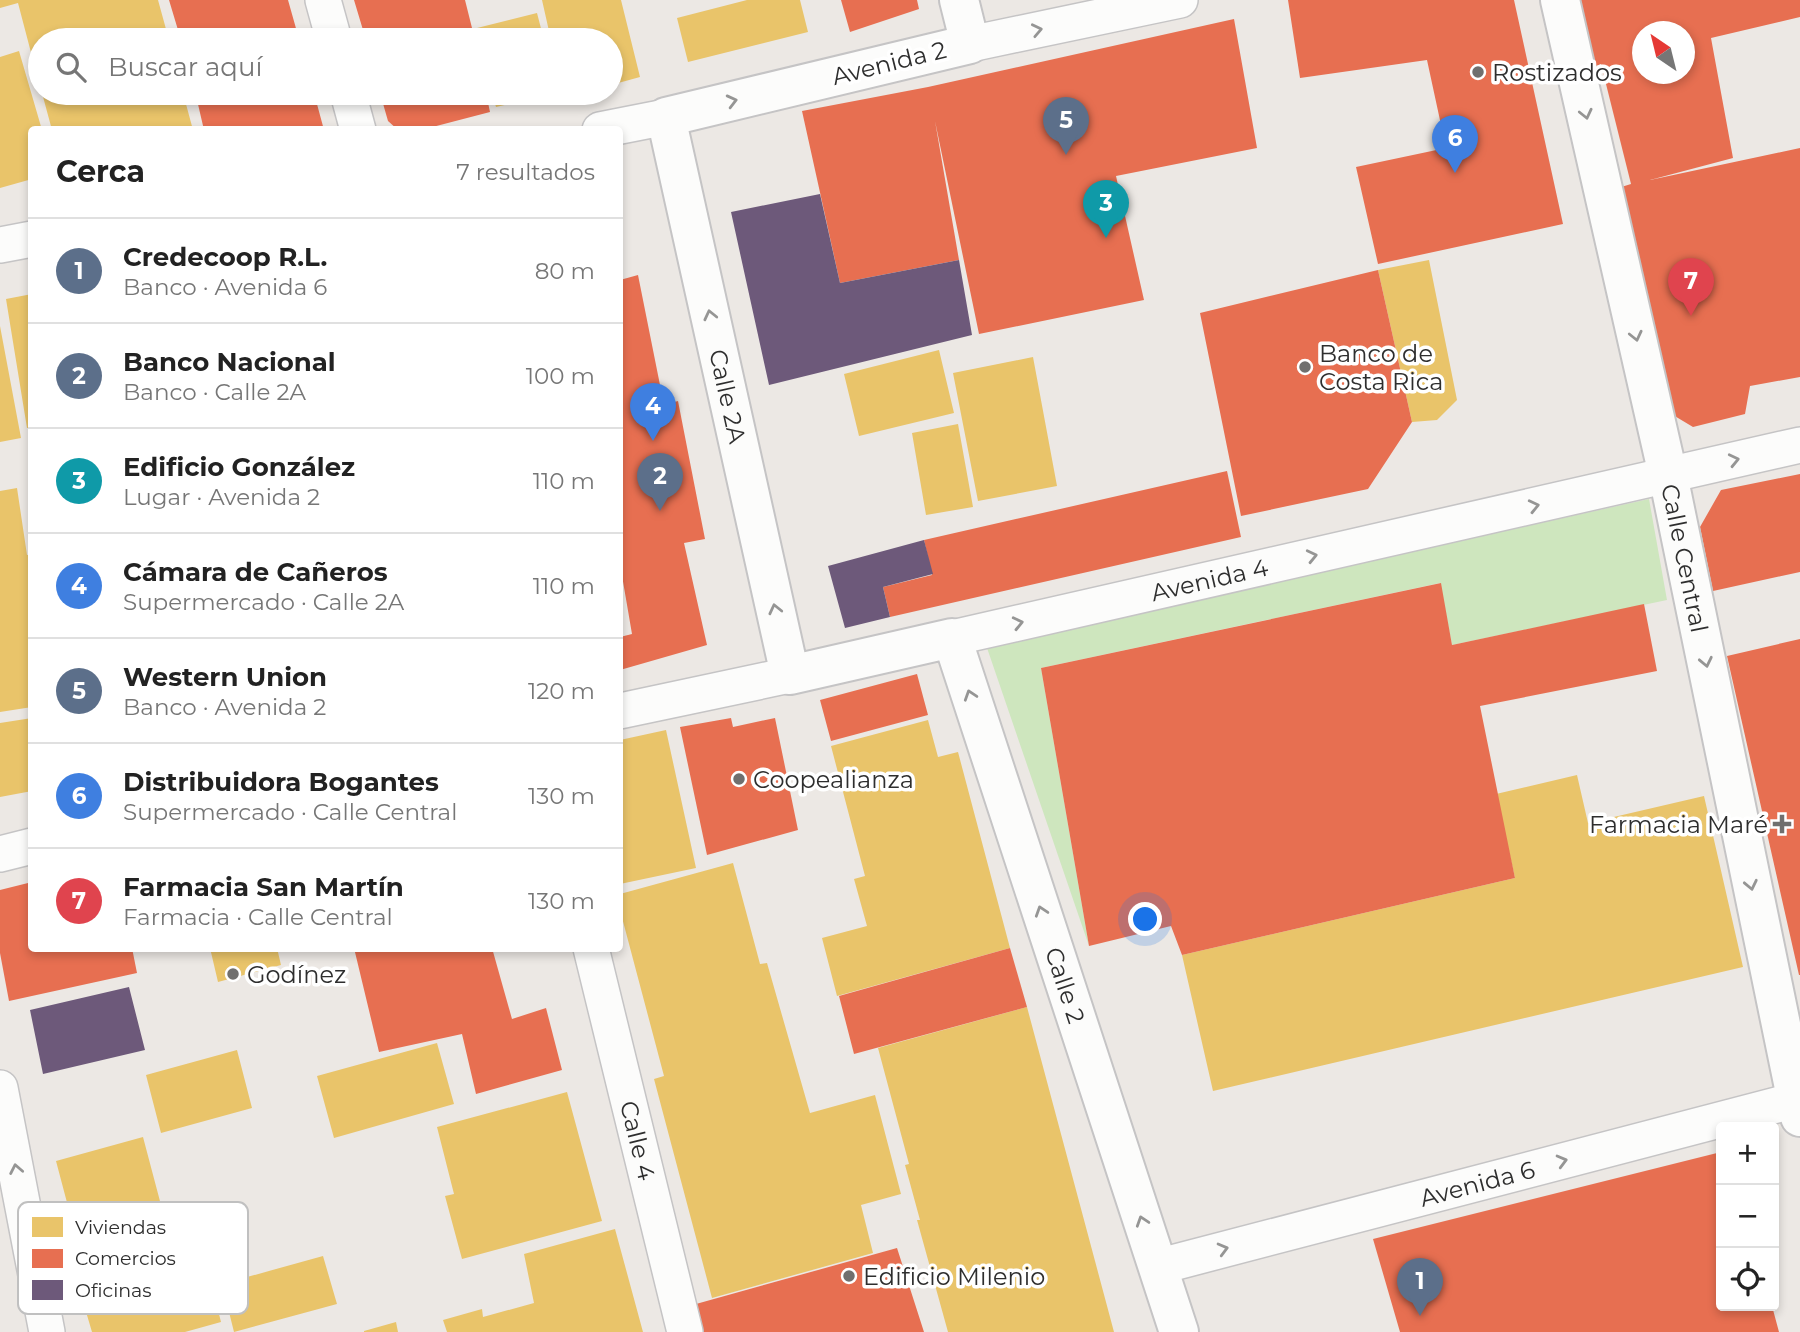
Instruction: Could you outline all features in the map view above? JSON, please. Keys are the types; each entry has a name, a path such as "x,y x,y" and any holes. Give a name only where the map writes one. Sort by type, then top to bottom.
{"main road":[{"path":"959,0 970,44"},
{"name":"Calle Central","path":"1560,0 1668,475 1791,1039 1798,1109"},
{"name":"Avenida 2","path":"666,117 970,44"},
{"name":"Calle 2A","path":"666,117 790,675"},
{"name":"Avenida 4","path":"790,675 952,638"},
{"name":"Calle 2","path":"952,638 1179,1332"}],"street":[{"path":"323,0 331,28"},
{"name":"Avenida 2","path":"970,44 1180,0"},
{"path":"351,105 357,126"},
{"name":"Avenida 2","path":"620,126 666,117"},
{"path":"0,245 28,240"},
{"name":"Avenida 4","path":"952,638 1800,445"},
{"name":"Avenida 4","path":"623,710 790,675"},
{"path":"0,854 28,847"},
{"name":"Calle 4","path":"592,952 685,1332"},
{"path":"0,1088 22,1202"},
{"name":"Avenida 6","path":"1157,1267 1798,1109"},
{"path":"44,1314 47,1332"}],"green space":[{"path":"1649,499 1667,600 1452,645 1440,583 1041,668 1089,946 986,645"}],"building: Viviendas":[{"path":"0,0 158,0 166,28 28,28 28,41 18,3 0,8"},
{"path":"542,0 621,0 640,77 623,82 623,28 548,28"},
{"path":"747,0 800,0 808,32 688,62 677,18"},
{"path":"537,13 541,28 477,28"},
{"path":"19,51 28,82 28,105 35,105 41,126 28,126 28,180 0,188 0,57"},
{"path":"45,105 186,105 192,126 51,126"},
{"path":"1429,260 1457,400 1437,420 1412,422 1378,270"},
{"path":"28,295 28,428 27,428 6,299"},
{"path":"0,326 21,438 0,442"},
{"path":"939,350 954,413 859,436 844,374"},
{"path":"1033,357 1057,486 978,501 953,373"},
{"path":"958,424 973,507 926,515 912,433"},
{"path":"17,488 28,555 28,708 0,712 0,491"},
{"path":"28,719 28,792 0,797 0,723"},
{"path":"928,720 938,757 958,752 1010,948 837,996 822,938 867,926 854,879 865,876 831,746"},
{"path":"666,730 696,868 623,883 623,739"},
{"path":"1577,775 1588,823 1704,796 1743,967 1213,1091 1182,955 1515,878 1496,794"},
{"path":"733,863 760,964 767,963 810,1113 875,1095 901,1194 861,1205 873,1253 712,1298 654,1079 664,1076 623,921 623,893"},
{"name":"Godínez","path":"211,952 278,952 281,965 218,982"},
{"path":"1027,1007 1114,1332 948,1332 917,1220 920,1220 905,1165 909,1164 878,1048"},
{"path":"437,1043 454,1104 334,1138 317,1076"},
{"path":"237,1050 252,1108 161,1133 146,1075"},
{"path":"567,1092 602,1221 462,1259 445,1196 454,1194 437,1127"},
{"path":"143,1137 160,1202 67,1202 56,1161"},
{"path":"615,1229 643,1332 447,1332 443,1320 482,1309 483,1317 534,1303 524,1254"},
{"path":"323,1256 337,1304 234,1332 230,1314 248,1314 248,1277"},
{"path":"87,1314 219,1314 221,1322 185,1332 92,1332"},
{"path":"396,1322 398,1332 364,1332 364,1331"}],"building: Comercios":[{"path":"169,0 288,0 296,28 177,28"},
{"path":"354,0 465,0 472,28 362,28"},
{"path":"841,0 917,0 919,9 850,32"},
{"path":"1288,0 1514,0 1563,224 1378,264 1356,167 1446,148 1427,60 1300,78"},
{"path":"1572,0 1800,0 1800,17 1711,38 1733,158 1650,180 1800,148 1800,377 1750,386 1745,414 1693,427 1668,412 1618,188 1631,184 1601,64 1586,70"},
{"path":"1234,19 1257,148 1116,176 1144,300 979,334 935,121 959,260 840,283 802,111 928,87"},
{"path":"198,105 317,105 323,126 203,126"},
{"path":"383,105 489,105 490,112 436,126 394,126 388,121"},
{"name":"Banco de Costa Rica","path":"1378,270 1412,422 1368,489 1241,516 1200,313"},
{"path":"638,275 664,405 678,401 705,539 684,543 707,645 623,669 623,636 632,634 623,582 623,279"},
{"path":"1227,471 1241,537 890,617 883,587 932,575 924,540"},
{"path":"1800,474 1800,572 1713,591 1700,527 1721,490"},
{"path":"1441,583 1452,645 1644,604 1657,671 1480,706 1515,878 1182,955 1171,926 1089,946 1041,668"},
{"path":"1800,639 1800,975 1799,975 1727,656"},
{"path":"917,674 928,715 831,741 820,700"},
{"name":"Coopealianza","path":"731,718 733,727 775,718 798,830 707,855 680,727"},
{"path":"28,883 28,952 133,952 137,973 9,1001 0,953 0,890"},
{"path":"1010,948 1027,1007 854,1054 839,996"},
{"path":"355,952 493,952 512,1019 546,1008 562,1070 476,1094 462,1034 379,1052"},
{"path":"1716,1153 1716,1311 1773,1311 1779,1332 1400,1332 1373,1239"},
{"name":"Edificio Milenio","path":"897,1248 924,1332 703,1332 696,1304"}],"building: Oficinas":[{"path":"820,194 840,283 959,260 972,335 769,385 731,212"},
{"path":"924,540 933,574 883,587 890,617 845,628 828,566"},
{"path":"129,987 145,1050 43,1074 30,1010"}],"place":[{"name":"Rostizados","path":"1478,72"},
{"name":"Western Union","path":"1066,155"},
{"name":"Distribuidora Bogantes","path":"1455,173"},
{"name":"Edificio González","path":"1106,238"},
{"name":"Farmacia San Martín","path":"1691,316"},
{"name":"Banco de Costa Rica","path":"1305,367"},
{"name":"Cámara de Cañeros","path":"653,441"},
{"name":"Banco Nacional","path":"660,511"},
{"name":"Coopealianza","path":"739,779"},
{"name":"Farmacia Maré","path":"1782,824"},
{"name":"Godínez","path":"233,974"},
{"name":"Edificio Milenio","path":"849,1276"},
{"name":"Credecoop R.L.","path":"1420,1316"}]}
